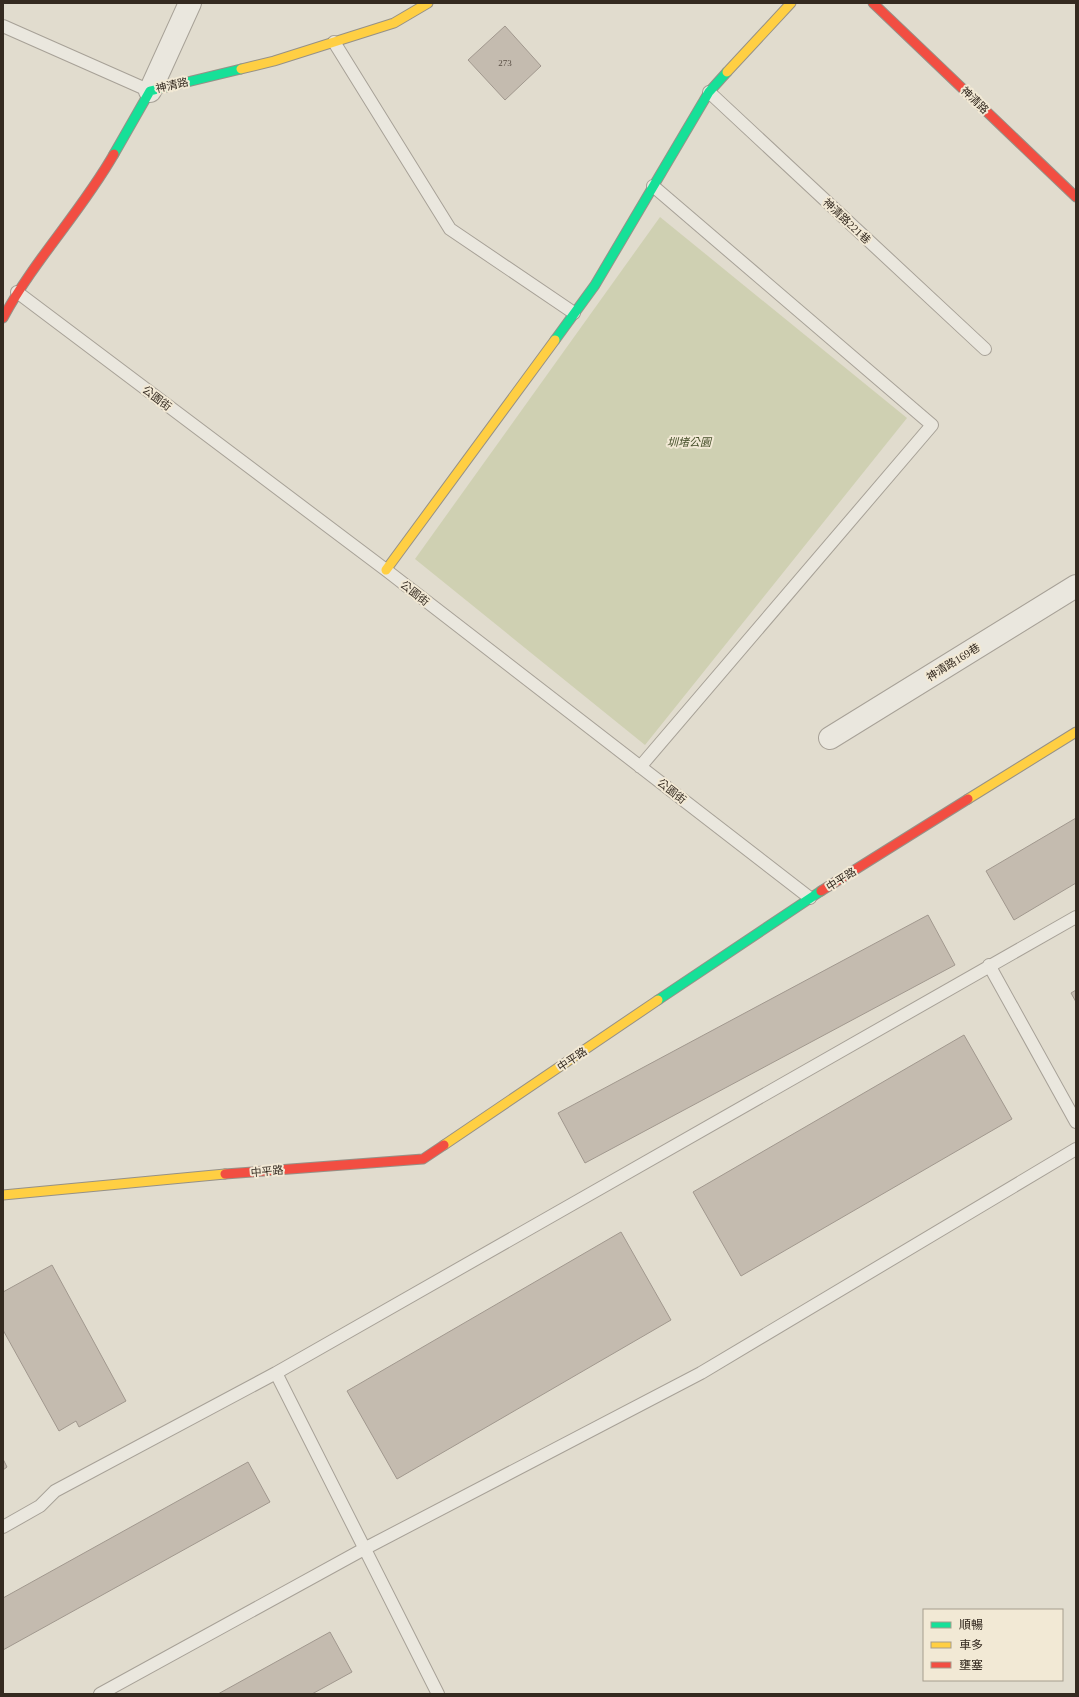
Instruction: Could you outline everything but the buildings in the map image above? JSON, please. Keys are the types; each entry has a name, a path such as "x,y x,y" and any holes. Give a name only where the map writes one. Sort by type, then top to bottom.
{"street":[{"path":"150,91 190,3"},
{"name":"神清路","path":"3,318 17,292 101,177 150,91 274,61 394,23 428,3"},
{"path":"386,570 595,285 709,92 791,3"},
{"name":"神清路","path":"873,3 1076,197"},
{"name":"神清路169巷","path":"830,738 1076,586"},
{"name":"中平路","path":"3,1195 281,1169 423,1159 810,898 1076,732"}],"lane":[{"path":"3,26 150,91"},
{"path":"334,42 450,229 574,313"},
{"name":"神清路221巷","path":"709,92 985,349"},
{"path":"640,767 932,425 653,186"},
{"name":"公園街","path":"17,292 386,570 810,898"},
{"path":"3,1528 40,1506 55,1491 276,1373 989,965 1076,917"},
{"path":"989,965 1076,1122"},
{"path":"100,1694 364,1549 701,1372 1076,1148"},
{"path":"276,1373 434,1693"}],"green space":[{"name":"圳堵公園","path":"660,217 907,418 645,745 415,559"}],"traffic: fast":[{"path":"114,154 150,91 241,69"},
{"path":"555,340 595,285 709,92 727,72"},
{"path":"658,1000 821,891"}],"traffic: slow":[{"path":"241,69 274,61 394,23 428,3"},
{"path":"727,72 791,3"},
{"path":"386,570 555,340"},
{"path":"968,799 1076,732"},
{"path":"444,1145 658,1000"},
{"path":"3,1195 225,1174"}],"traffic: jam":[{"path":"873,3 1076,197"},
{"path":"3,318 29,276 87,196 114,154"},
{"path":"821,891 968,799"},
{"path":"225,1174 423,1159 444,1145"}]}
